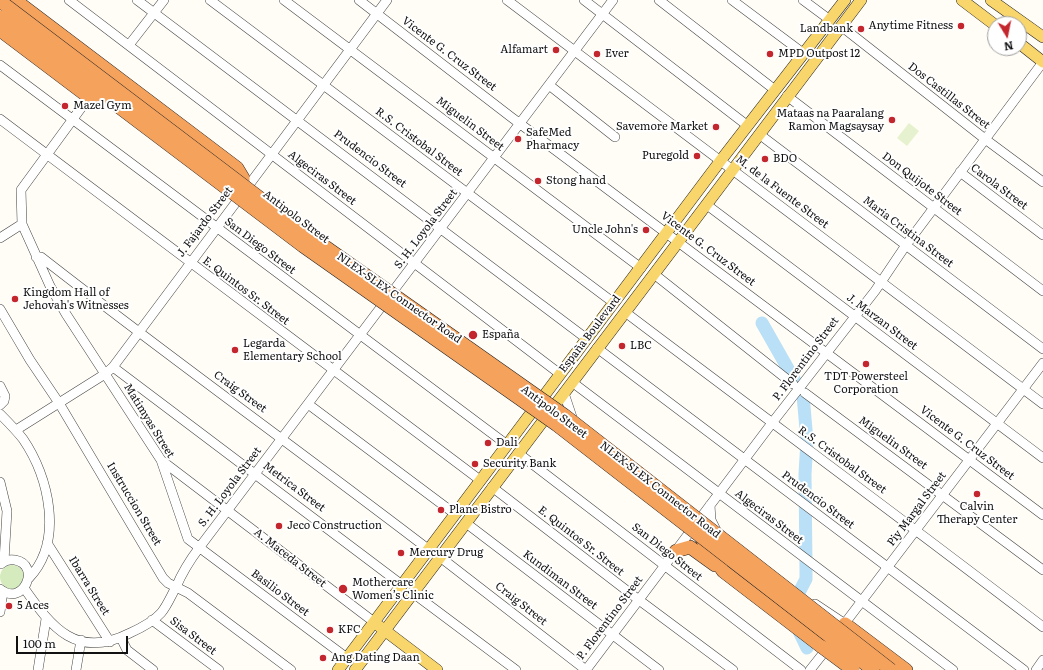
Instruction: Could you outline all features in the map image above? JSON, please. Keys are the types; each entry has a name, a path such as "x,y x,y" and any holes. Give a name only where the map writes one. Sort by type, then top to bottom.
{"highway":[{"path":"15,0 237,168 243,178 243,192"},
{"name":"NLEX-SLEX Connector Road","path":"0,1 310,236 564,415 891,670"},
{"name":"NLEX-SLEX Connector Road","path":"0,18 303,246 557,425 873,670"},
{"path":"0,30 296,250 366,296 386,300"},
{"path":"696,524 704,542 722,571"},
{"path":"676,551 690,547 853,670"},
{"path":"845,624 906,670"}],"main road":[{"name":"España Boulevard","path":"358,669 543,419 679,242 787,96 861,0"},
{"path":"962,0 987,19"},
{"path":"991,0 1043,37"},
{"name":"España Boulevard","path":"338,670 506,444 667,234 721,160 830,20 842,2"},
{"path":"1027,49 1043,62"},
{"name":"A. Maceda Street","path":"374,622 437,670"}],"street":[{"name":"Algeciras Street","path":"70,0 560,374"},
{"name":"Prudencio Street","path":"136,0 587,339"},
{"path":"129,45 164,0"},
{"name":"R.S. Cristobal Street","path":"210,0 614,303"},
{"name":"Miguelin Street","path":"284,0 641,268"},
{"name":"Vicente G. Cruz Street","path":"359,0 826,354 1043,515"},
{"name":"J. Fajardo Street","path":"16,430 59,404 105,374 113,367 387,0"},
{"name":"M. de la Fuente Street","path":"507,0 1043,404"},
{"path":"584,0 748,126"},
{"name":"S. H. Loyola Street","path":"199,548 613,0"},
{"path":"659,0 775,90"},
{"path":"732,0 803,53"},
{"path":"803,0 830,20"},
{"name":"Antipolo Street","path":"0,10 543,419 696,524 717,532 790,587 845,624"},
{"name":"Dos Castillas Street","path":"841,26 985,139 1043,182"},
{"name":"P. Florentino Street","path":"586,670 772,423 826,354 1043,62"},
{"name":"San Diego Street","path":"0,65 506,444"},
{"path":"0,238 22,224 21,190 98,84"},
{"path":"549,85 615,137"},
{"name":"Don Quijote Street","path":"787,96 1043,291"},
{"name":"E. Quintos Sr. Street","path":"0,119 333,371 480,480"},
{"name":"Maria Cristina Street","path":"759,134 1043,348"},
{"name":"Carola Street","path":"960,172 1043,235"},
{"name":"J. Marzan Street","path":"707,205 1043,458"},
{"name":"Matimyas Street","path":"22,224 36,257 66,314 161,460 188,539 199,548"},
{"name":"Craig Street","path":"36,257 42,257 138,333 283,438 428,550"},
{"path":"654,274 793,384"},
{"name":"Instruccion Street","path":"0,309 30,360 59,404 163,578 168,583 188,593 291,670"},
{"name":"R.S. Cristobal Street","path":"625,312 1043,627"},
{"name":"Prudencio Street","path":"598,348 887,568 1024,670"},
{"name":"Piy Margal Street","path":"810,670 942,494 998,424 1043,363"},
{"name":"Metrica Street","path":"113,367 256,473 402,585"},
{"name":"Algeciras Street","path":"572,382 953,670"},
{"path":"0,386 5,396 4,401 0,405"},
{"name":"Antipolo Street","path":"564,393 568,410 578,428 696,524"},
{"name":"Miguelin Street","path":"805,393 1043,570"},
{"path":"308,404 455,514"},
{"path":"0,414 16,430 27,447 45,488 49,529 48,544 40,564 29,578 24,588 14,593 1,590 0,612"},
{"name":"San Diego Street","path":"518,453 800,670"},
{"name":"A. Maceda Street","path":"161,460 374,622"},
{"path":"0,482 7,511 2,563 11,559 18,560 24,564 28,571 29,578"},
{"name":"E. Quintos Sr. Street","path":"492,487 638,600 733,670"},
{"path":"710,505 711,520 717,532"},
{"name":"Kundiman Street","path":"466,523 659,670"},
{"name":"Ibarra Street","path":"48,544 110,642"},
{"path":"24,588 46,619 60,631 81,640 100,643 110,642 121,638 152,620 166,606 199,548"},
{"name":"Basilio Street","path":"199,548 346,658"},
{"name":"Craig Street","path":"440,557 586,670"},
{"path":"413,593 516,670"},
{"path":"854,612 856,625 863,638"},
{"path":"38,670 46,619"},
{"name":"Sisa Street","path":"152,620 219,670"},
{"path":"121,638 127,650 153,670"},
{"path":"76,670 81,640"},
{"path":"1036,670 1043,660"}],"green space":[{"path":"909,123 919,131 907,146 897,138"},
{"path":"12,565 21,568 24,577 21,586 12,589 3,586 0,577 3,568"}],"waterway":[{"path":"762,323 803,395 807,441 805,474 806,579 792,606"},
{"path":"796,625 807,648"}],"place":[{"name":"Anytime Fitness","path":"961,26"},
{"name":"Landbank","path":"861,29"},
{"name":"Alfamart","path":"556,50"},
{"name":"Ever","path":"597,54"},
{"name":"MPD Outpost 12","path":"770,54"},
{"name":"Mazel Gym","path":"65,106"},
{"name":"Mataas na Paaralang Ramon Magsaysay","path":"892,120"},
{"name":"Savemore Market","path":"716,127"},
{"name":"SafeMed Pharmacy","path":"518,139"},
{"name":"Puregold","path":"697,156"},
{"name":"BDO","path":"765,159"},
{"name":"Stong hand","path":"538,181"},
{"name":"Uncle John's","path":"646,230"},
{"name":"Kingdom Hall of Jehovah's Witnesses","path":"15,299"},
{"name":"España","path":"473,335"},
{"name":"LBC","path":"622,346"},
{"name":"Legarda Elementary School","path":"235,350"},
{"name":"TDT Powersteel Corporation","path":"866,364"},
{"name":"Dali","path":"488,443"},
{"name":"Security Bank","path":"475,464"},
{"name":"Calvin Therapy Center","path":"977,494"},
{"name":"Plane Bistro","path":"441,510"},
{"name":"Jeco Construction","path":"279,526"},
{"name":"Mercury Drug","path":"401,553"},
{"name":"Mothercare Women’s Clinic","path":"343,589"},
{"name":"5 Aces","path":"9,606"},
{"name":"KFC","path":"330,630"},
{"name":"Ang Dating Daan","path":"323,658"}]}
